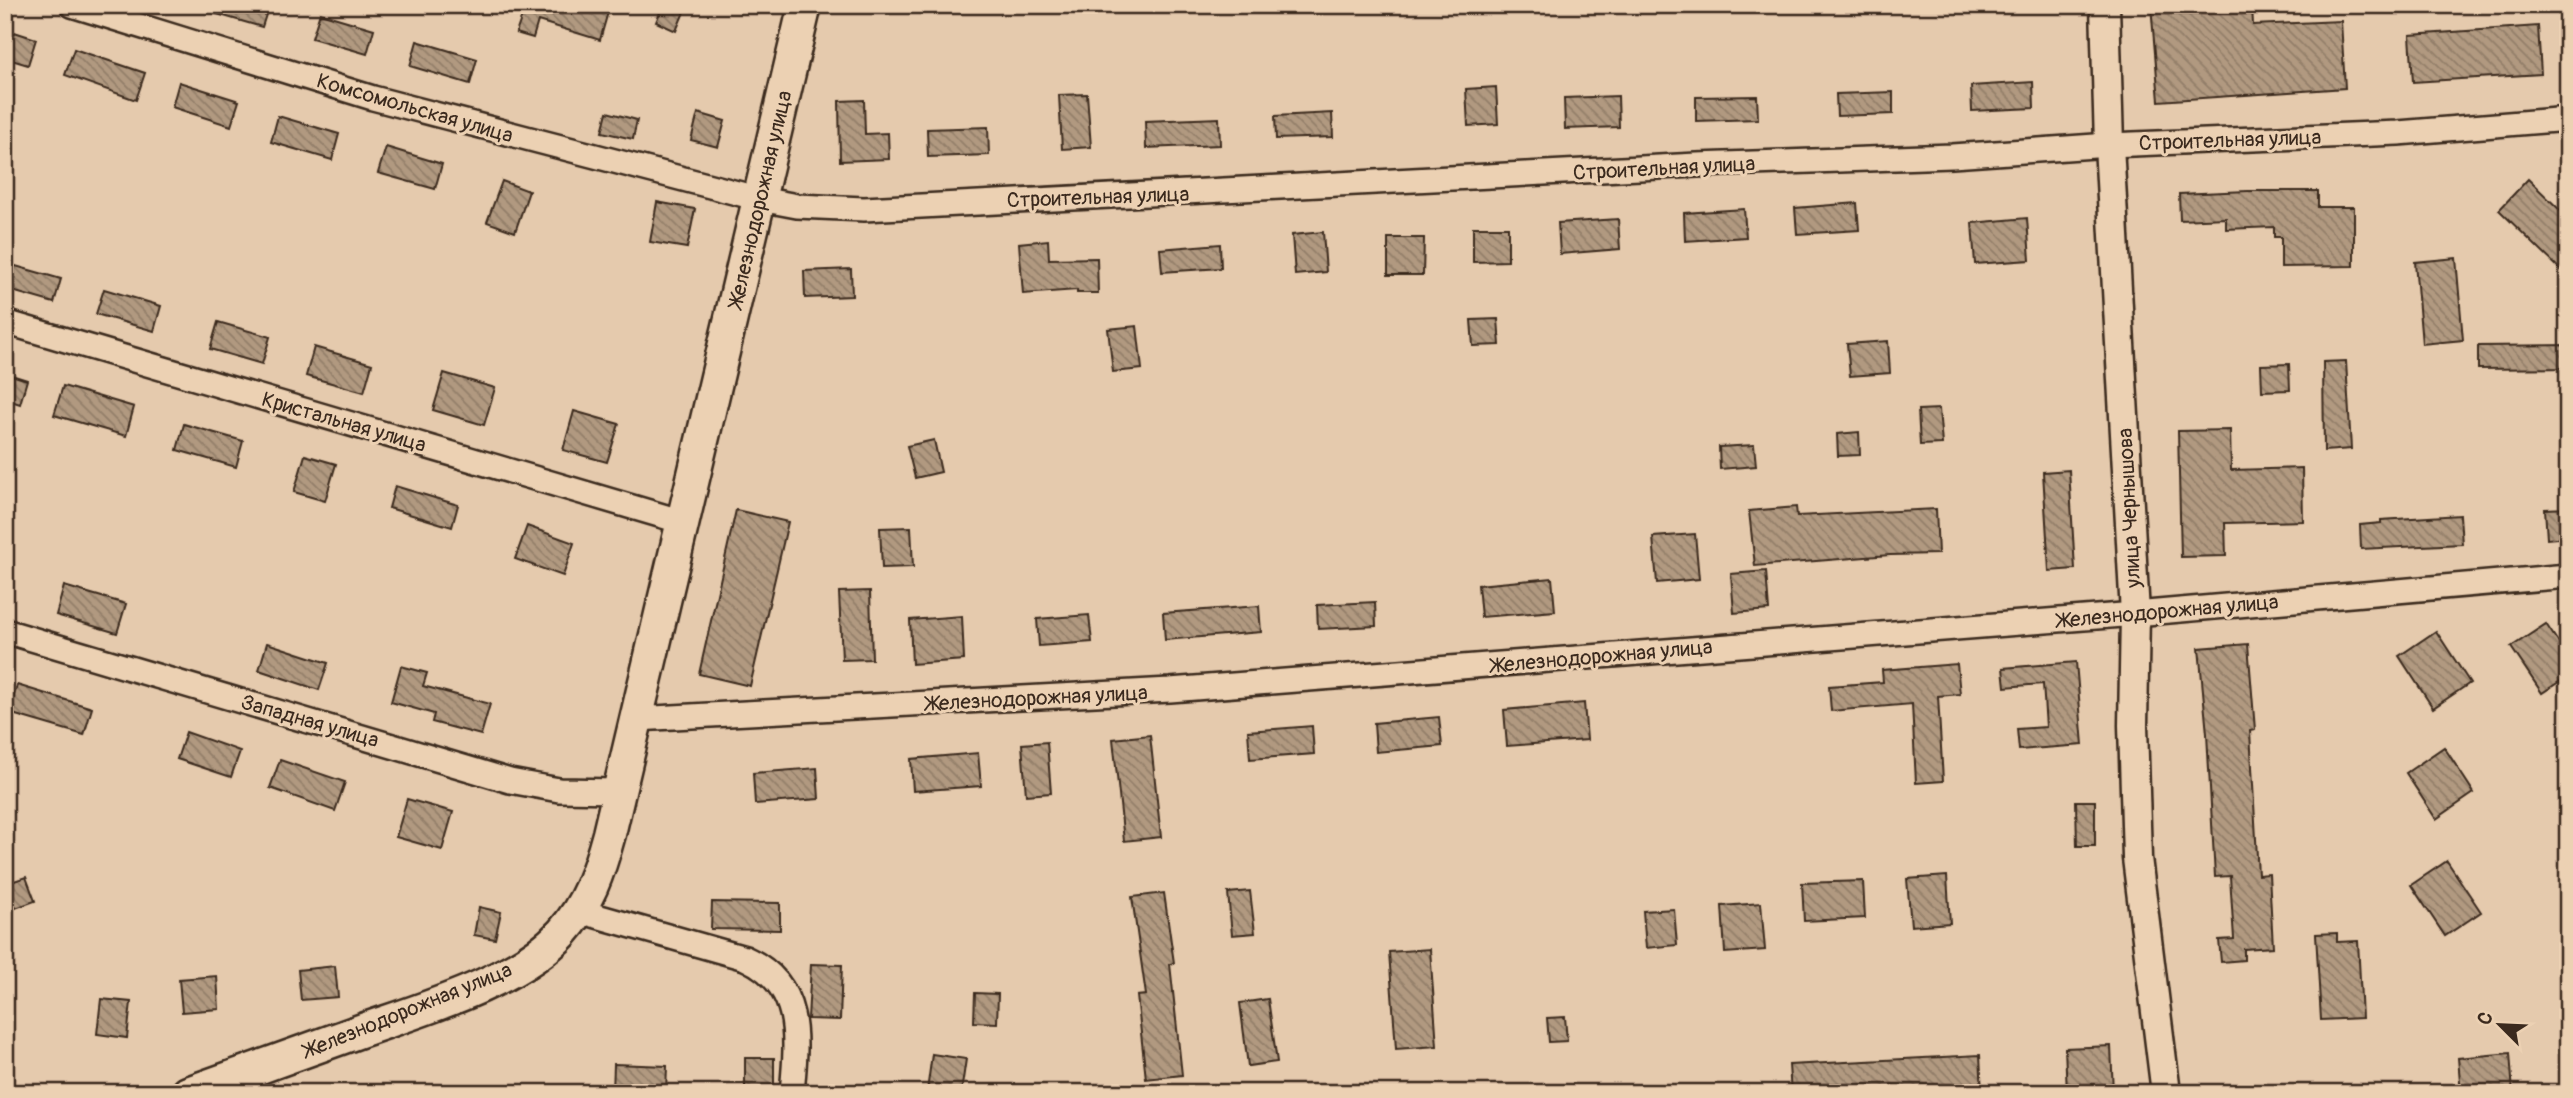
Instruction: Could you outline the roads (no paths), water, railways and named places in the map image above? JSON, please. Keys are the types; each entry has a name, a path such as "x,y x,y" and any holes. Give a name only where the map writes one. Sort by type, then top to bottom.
{"main road":[{"name":"Железнодорожная улица","path":"188,1093 412,1013 486,983 534,956 560,935 579,911 599,869 805,5"}],"street":[{"name":"Комсомольская улица","path":"72,5 373,98 760,199"},
{"name":"улица Чернышова","path":"2105,5 2109,145 2135,614 2133,725 2137,858 2162,1048 2165,1093"},
{"name":"Строительная улица","path":"760,199 797,206 864,209 1697,165 1952,156 2109,145 2398,133 2568,119"},
{"name":"Кристальная улица","path":"5,322 683,522"},
{"name":"Железнодорожная улица","path":"636,719 1170,690 2135,614 2568,576"},
{"name":"Западная улица","path":"5,631 510,780 559,790 618,791"},
{"path":"579,911 745,958 764,967 780,984 789,1000 795,1040 792,1093"}]}
